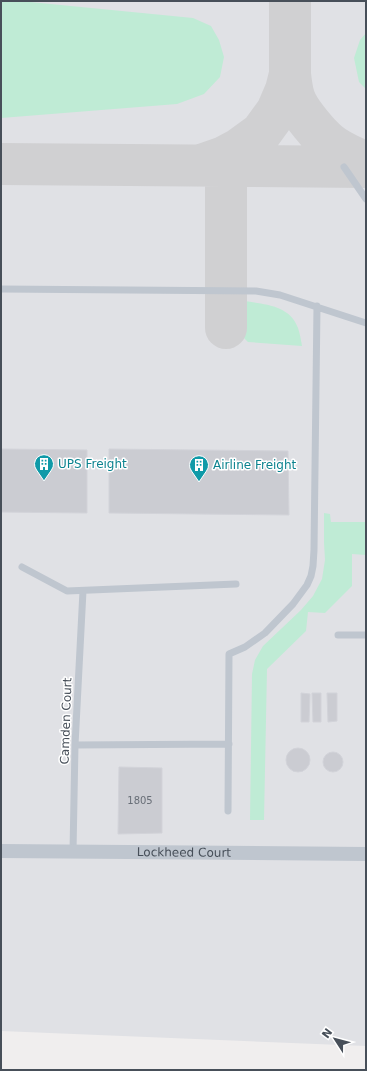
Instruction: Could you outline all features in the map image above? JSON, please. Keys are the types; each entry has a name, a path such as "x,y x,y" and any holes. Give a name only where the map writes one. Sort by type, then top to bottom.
{"street":[{"name":"Lockheed Court","path":"1,851 366,854"}],"lane":[{"path":"344,167 366,199"},
{"path":"1,289 256,291 280,294 366,322"},
{"path":"228,811 229,654 245,647 265,633 293,604 307,585 313,566 317,306"},
{"path":"22,567 67,591 236,584"},
{"name":"Camden Court","path":"73,852 75,745 83,591"},
{"path":"338,635 366,635"},
{"path":"75,745 229,744"}],"shaded area":[{"path":"1,1 366,1 366,1046 1,1031"}],"green space":[{"path":"1,1 20,1 193,18 211,26 219,40 224,57 220,77 204,94 177,104 1,118"},
{"path":"366,33 366,89 359,82 354,58 360,40"},
{"path":"244,301 276,307 289,314 298,328 302,346 248,342 242,336"},
{"path":"324,513 330,514 331,522 366,522 366,555 352,554 352,586 325,613 308,612 306,631 267,669 264,820 250,820 252,674 255,660 263,646 301,610 313,596 322,579 325,560"}],"building":[{"name":"UPS Freight","path":"1,449 87,450 87,513 1,512"},
{"name":"Airline Freight","path":"109,449 288,451 289,515 109,513"},
{"path":"301,693 310,694 309,722 301,722"},
{"path":"312,693 321,693 321,722 313,722"},
{"path":"327,693 337,693 337,721 328,722"},
{"path":"298,748 303,749 309,755 309,765 303,771 298,772 293,771 287,765 286,760 287,755 293,749"},
{"path":"333,752 340,755 343,762 340,769 333,772 326,769 323,762 326,755"},
{"path":"119,767 162,768 162,833 118,834"}],"taxiway":[{"path":"204,164 224,157 239,149 261,133 277,111 286,90 290,74 290,1"},
{"path":"290,74 295,100 299,108 316,130 324,139 336,148 366,163"},
{"path":"1,164 366,167"},
{"path":"226,166 226,328"}],"place":[{"name":"UPS Freight","path":"44,481"},
{"name":"Airline Freight","path":"199,482"}]}
